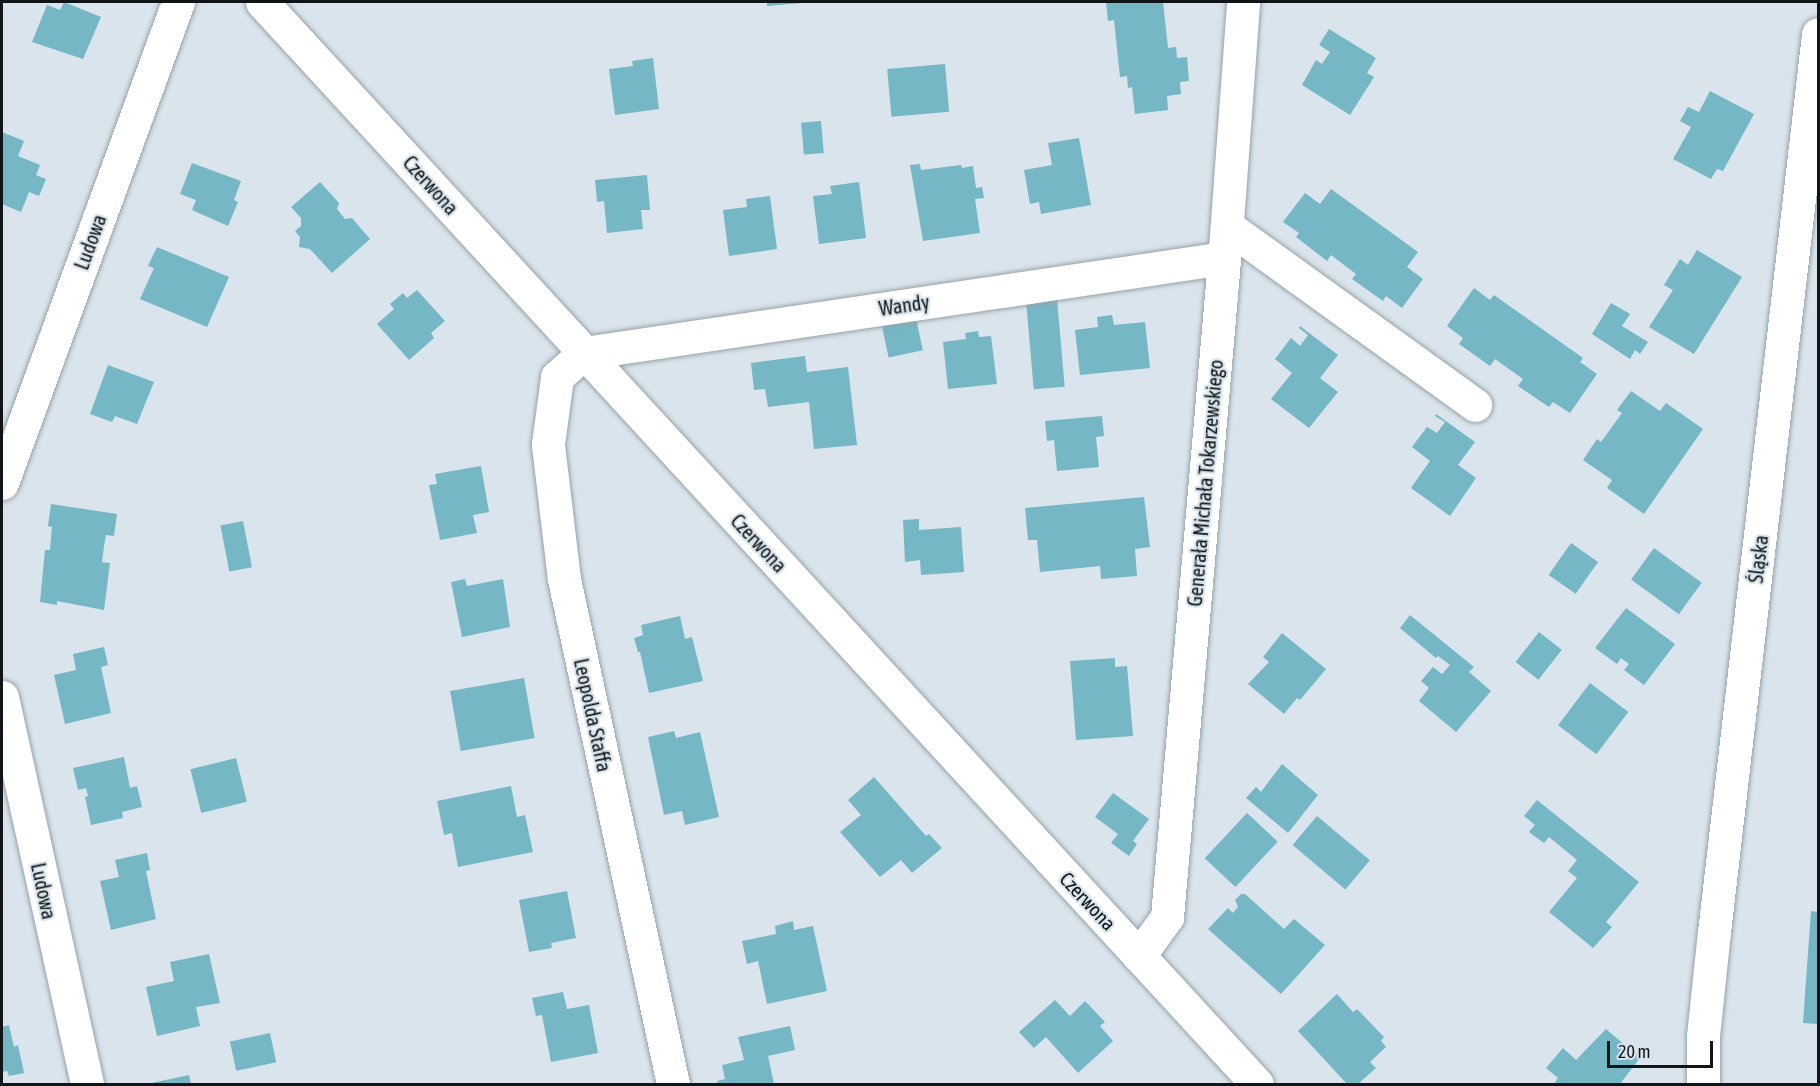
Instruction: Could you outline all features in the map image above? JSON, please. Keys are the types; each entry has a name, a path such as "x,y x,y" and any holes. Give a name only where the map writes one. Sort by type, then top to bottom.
{"street":[{"name":"Ludowa","path":"2,483 178,2"},
{"name":"Czerwona","path":"262,2 1257,1084"},
{"name":"Generała Michała Tokarzewskiego","path":"1139,956 1167,917 1225,244 1243,2"},
{"name":"Śląska","path":"1703,1084 1703,1035 1714,933 1818,51"},
{"name":"Wandy","path":"584,353 1225,244"},
{"path":"1225,244 1384,364"},
{"path":"1225,244 1475,405"},
{"name":"Leopolda Staffa","path":"584,353 557,377 548,444 550,467 564,579 673,1084"},
{"name":"Ludowa","path":"2,697 87,1084"}],"building":[{"path":"64,2 101,17 83,59 32,42 47,5 60,10"},
{"path":"767,2 802,2 802,3 767,6"},
{"path":"1106,2 1163,2 1168,48 1176,47 1177,58 1187,57 1189,81 1180,82 1181,94 1167,96 1168,110 1135,114 1132,87 1128,88 1127,76 1120,77 1114,20 1108,21"},
{"path":"1329,29 1376,58 1367,73 1374,77 1350,115 1302,85 1316,60 1322,64 1330,52 1319,45"},
{"path":"653,58 659,109 615,115 609,69 633,66 632,61"},
{"path":"945,64 949,112 891,117 887,69"},
{"path":"1710,91 1754,114 1723,171 1717,169 1711,179 1673,159 1691,127 1680,121 1688,107 1699,112"},
{"path":"821,121 824,153 804,155 801,123"},
{"path":"2,132 24,141 18,156 40,165 36,175 46,179 39,196 29,192 21,212 2,204"},
{"path":"1079,138 1091,205 1041,214 1039,202 1030,204 1024,170 1052,165 1048,143"},
{"path":"192,163 241,181 234,200 238,202 228,226 192,210 196,200 180,194"},
{"path":"920,164 921,170 961,165 962,168 973,166 976,188 982,187 984,198 975,199 980,233 923,241 910,165"},
{"path":"647,175 650,210 641,210 643,229 607,233 604,201 597,202 595,180"},
{"path":"320,182 339,203 337,209 345,219 352,218 370,239 332,273 310,249 299,247 300,237 295,231 301,226 301,218 291,207"},
{"path":"859,182 866,238 819,244 813,196 832,194 830,186"},
{"path":"1331,189 1418,252 1407,267 1423,279 1402,308 1386,296 1383,301 1352,279 1356,274 1331,255 1327,261 1296,237 1299,233 1283,222 1305,193 1320,204"},
{"path":"770,196 777,249 729,256 723,210 747,207 746,199"},
{"path":"157,247 229,277 207,327 140,299 154,268 148,266"},
{"path":"1697,250 1742,277 1694,354 1649,327 1673,290 1664,285 1680,259 1688,265"},
{"path":"1474,288 1490,300 1494,295 1583,358 1580,362 1597,374 1570,413 1553,402 1549,407 1518,386 1523,379 1495,359 1490,366 1459,344 1463,338 1447,326"},
{"path":"417,290 445,321 431,333 434,338 409,360 377,324 394,309 390,304 403,293 407,298"},
{"path":"1057,299 1065,387 1034,389 1026,302"},
{"path":"1611,303 1630,314 1622,326 1648,342 1640,354 1635,350 1630,359 1592,334"},
{"path":"1112,315 1114,325 1145,322 1150,368 1080,375 1075,330 1098,327 1097,317"},
{"path":"916,318 923,350 889,358 882,325"},
{"path":"1300,326 1338,355 1320,378 1338,392 1309,428 1271,399 1292,373 1275,359 1291,338 1300,346 1308,335 1299,328"},
{"path":"978,331 979,337 991,336 997,384 948,389 943,342 966,339 965,333"},
{"path":"805,356 807,372 848,367 857,445 814,449 809,402 768,407 765,389 754,390 751,363"},
{"path":"108,365 154,382 137,424 115,416 112,422 90,414"},
{"path":"1631,391 1660,411 1666,403 1703,429 1644,514 1607,488 1612,480 1583,460 1597,439 1601,442 1622,413 1617,410"},
{"path":"1436,414 1475,442 1458,465 1476,478 1450,516 1411,488 1430,461 1412,447 1427,427 1437,433 1445,422 1435,416"},
{"path":"1102,416 1104,436 1096,437 1099,467 1057,471 1054,440 1047,441 1045,421"},
{"path":"481,466 489,512 473,515 477,533 440,540 429,485 437,484 435,474"},
{"path":"1144,497 1150,547 1135,549 1137,576 1101,579 1100,566 1040,572 1037,540 1028,540 1025,508"},
{"path":"51,504 117,514 114,536 106,535 104,546 102,562 110,563 104,610 57,601 57,605 40,602 45,550 50,550 52,527 48,526"},
{"path":"919,519 919,530 961,527 964,572 921,575 920,560 905,562 903,520"},
{"path":"243,521 252,567 229,572 220,525"},
{"path":"1571,543 1598,562 1576,594 1549,575"},
{"path":"1654,548 1702,583 1679,614 1631,580"},
{"path":"465,579 467,586 503,579 510,627 462,637 451,582"},
{"path":"1626,608 1675,644 1644,685 1624,670 1629,664 1621,658 1617,664 1595,648"},
{"path":"1410,615 1474,667 1469,672 1491,691 1456,732 1419,701 1429,688 1421,681 1433,667 1442,674 1450,665 1438,656 1436,658 1400,628"},
{"path":"680,616 685,639 692,637 703,681 649,693 640,652 638,652 634,638 643,635 641,625"},
{"path":"1539,632 1562,650 1538,680 1516,662"},
{"path":"1282,633 1326,669 1300,700 1297,698 1284,714 1248,684 1269,662 1263,657"},
{"path":"104,647 108,665 101,667 111,713 65,724 54,675 76,670 73,654"},
{"path":"1115,658 1115,667 1127,666 1133,736 1076,740 1070,661"},
{"path":"524,678 535,738 461,751 450,691"},
{"path":"1590,683 1628,712 1596,754 1558,725"},
{"path":"674,731 676,738 700,732 719,817 685,825 682,811 664,815 648,737"},
{"path":"124,757 130,788 137,786 142,807 122,812 123,818 91,825 85,797 88,796 86,788 78,790 73,768"},
{"path":"236,758 247,802 201,813 190,769"},
{"path":"1282,764 1318,795 1288,833 1246,798 1256,787 1261,792"},
{"path":"874,777 926,836 929,834 942,848 912,873 901,860 880,877 840,832 861,815 848,800"},
{"path":"511,786 517,817 525,815 533,852 458,867 452,833 444,835 437,801"},
{"path":"1113,793 1149,819 1133,841 1137,844 1129,856 1111,843 1118,834 1095,817"},
{"path":"1537,800 1639,882 1606,922 1612,927 1593,948 1549,912 1577,878 1568,871 1577,860 1549,837 1544,843 1529,832 1535,825 1524,816"},
{"path":"1247,813 1278,842 1235,887 1205,858"},
{"path":"1317,816 1370,860 1345,889 1293,845"},
{"path":"147,853 150,870 146,871 156,919 111,930 100,881 119,877 115,860"},
{"path":"567,891 576,938 551,943 552,948 529,952 519,900"},
{"path":"1241,894 1245,894 1284,929 1294,919 1325,945 1281,994 1208,929 1228,908 1233,913 1238,907 1235,900"},
{"path":"1811,911 1818,912 1818,1024 1803,1023"},
{"path":"793,921 794,930 813,926 827,991 767,1004 758,961 747,964 742,941 776,934 775,926"},
{"path":"209,954 220,1003 196,1007 200,1026 157,1036 146,987 174,981 170,962"},
{"path":"563,992 567,1009 589,1005 598,1053 551,1062 542,1015 536,1016 532,998"},
{"path":"1337,994 1353,1012 1357,1009 1384,1037 1381,1041 1386,1047 1370,1062 1376,1068 1358,1084 1347,1084 1298,1031"},
{"path":"1055,1000 1070,1016 1085,1001 1105,1022 1100,1026 1113,1041 1078,1073 1046,1037 1034,1048 1019,1032"},
{"path":"9,1025 14,1047 18,1045 24,1073 9,1076 7,1071 2,1072 2,1027"},
{"path":"790,1026 795,1050 768,1056 774,1084 718,1084 717,1081 725,1079 722,1065 744,1060 738,1037"},
{"path":"1606,1029 1640,1058 1620,1084 1558,1084 1555,1082 1558,1078 1546,1068 1563,1048 1576,1060"},
{"path":"270,1033 276,1062 236,1071 230,1042"},
{"path":"189,1075 191,1084 147,1084"}]}
